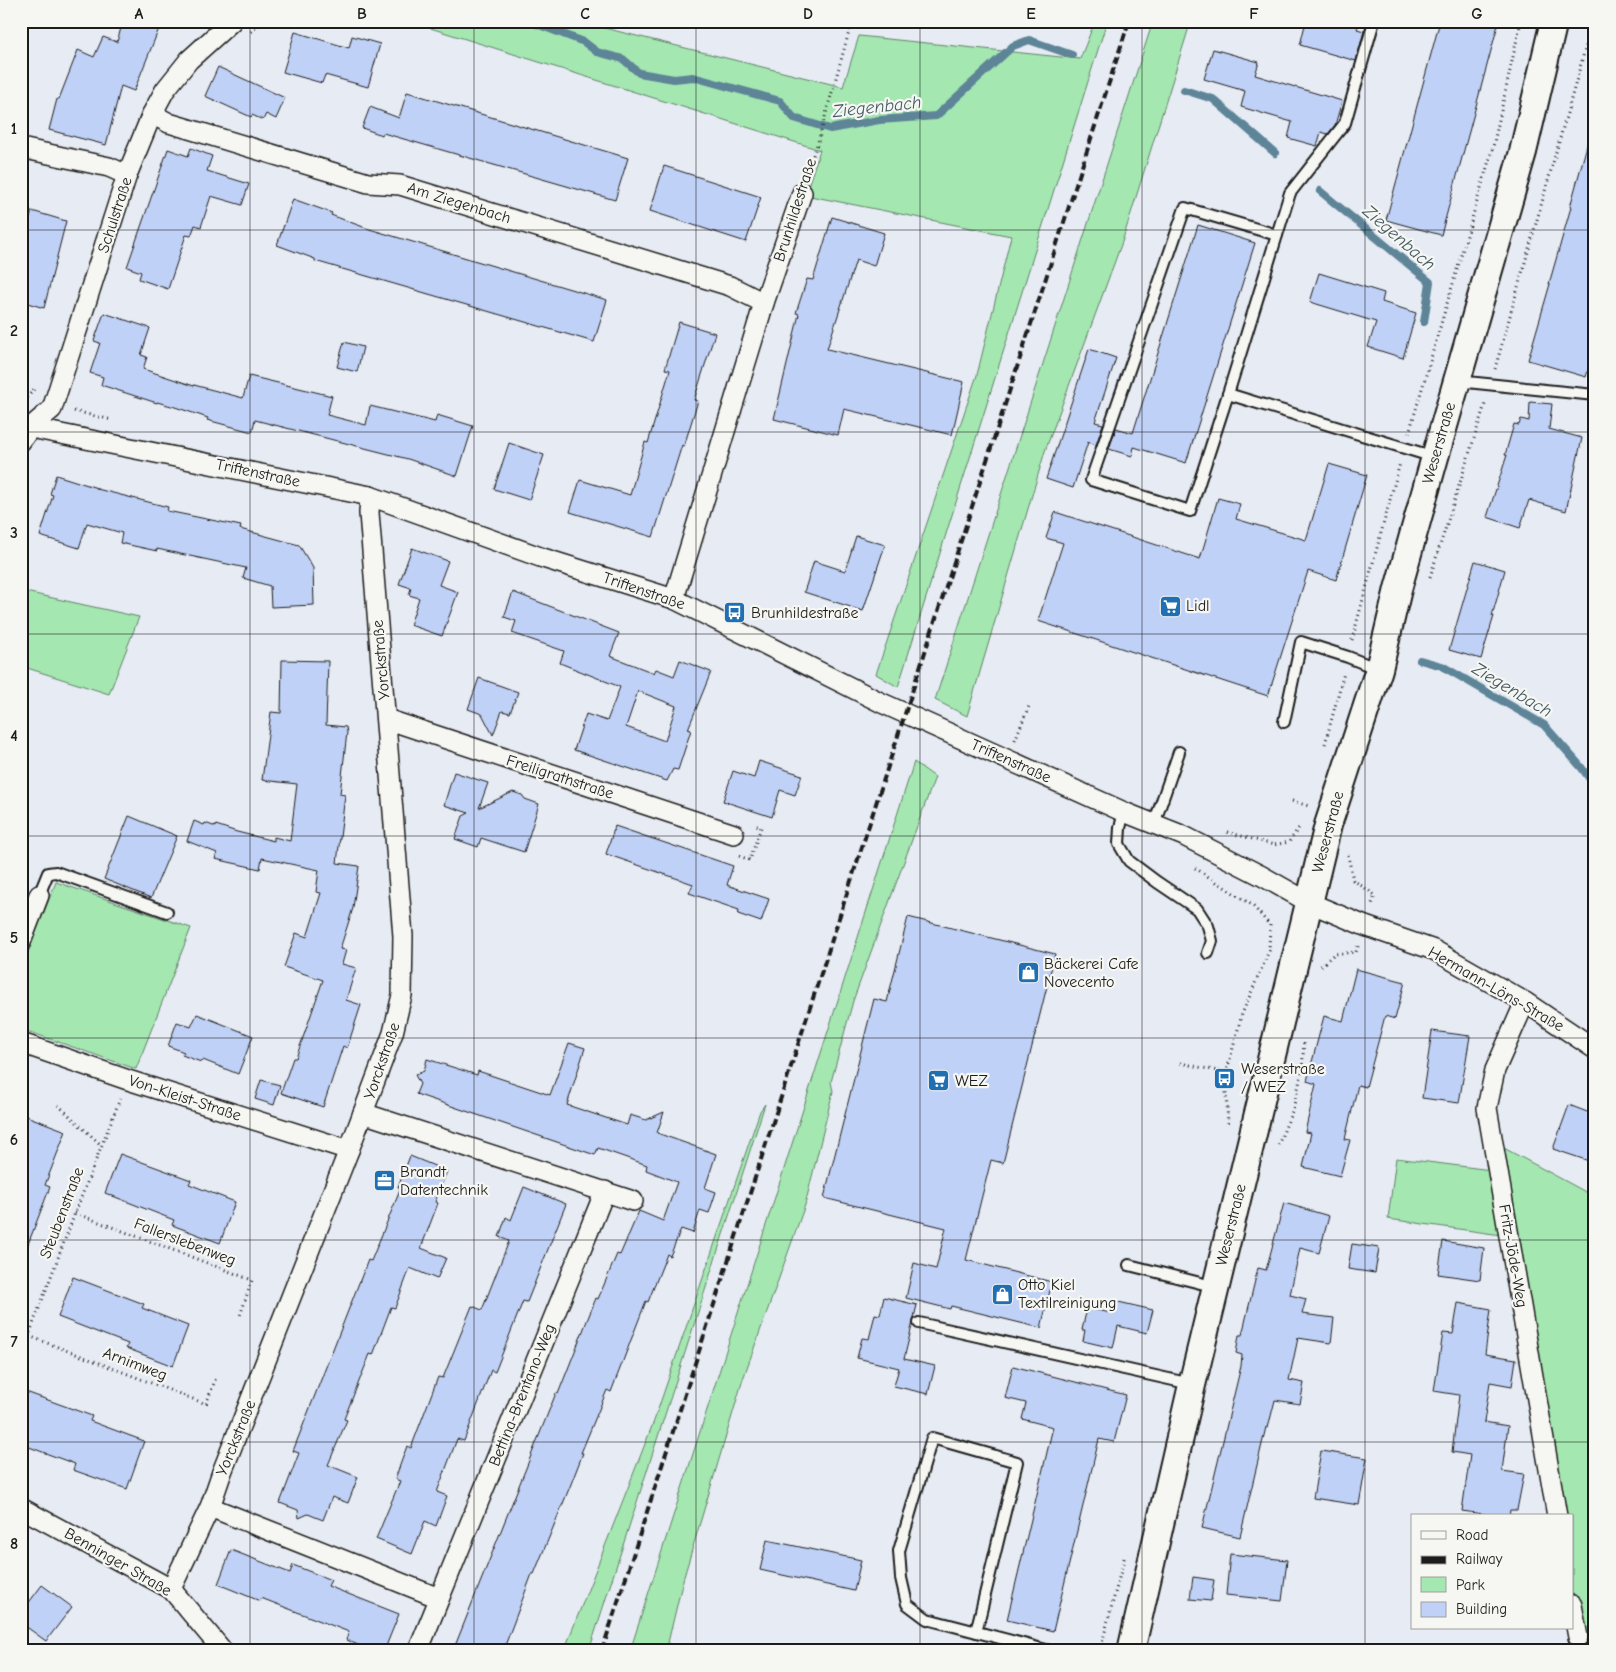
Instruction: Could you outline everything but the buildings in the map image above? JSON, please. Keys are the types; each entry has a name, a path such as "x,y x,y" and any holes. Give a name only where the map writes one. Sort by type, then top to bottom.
{"street":[{"name":"Schulstraße","path":"25,431 52,408 127,175 152,114 165,90 189,60 232,21"},
{"name":"Weserstraße","path":"1131,1651 1192,1385 1328,825 1379,669 1398,589 1523,152 1554,21"},
{"name":"Am Ziegenbach","path":"152,114 169,123 368,183 400,185 730,286 764,303"},
{"path":"21,148 108,167 127,175"},
{"name":"Brunhildestraße","path":"674,599 764,303 802,193"},
{"name":"Triftenstraße","path":"25,431 370,496 543,558 674,599 882,703 1124,812 1184,836 1310,903"},
{"name":"Yorckstraße","path":"171,1589 210,1507 222,1472 349,1150 393,1034 402,995 403,936 369,513 370,496"},
{"name":"Freiligrathstraße","path":"386,719 734,834"},
{"path":"21,942 39,895"},
{"name":"Hermann-Löns-Straße","path":"1310,903 1365,926 1434,950 1525,1002 1595,1049"},
{"name":"Fritz-Jöde-Weg","path":"1525,1002 1495,1070 1487,1108 1557,1514"},
{"name":"Von-Kleist-Straße","path":"21,1043 128,1080 349,1150"},
{"path":"363,1113 634,1201"},
{"name":"Bettina-Brentano-Weg","path":"418,1651 605,1191"},
{"path":"210,1507 439,1598"},
{"name":"Benninger Straße","path":"21,1508 171,1589 223,1651"},
{"path":"1574,1616 1578,1637"}],"lane":[{"path":"1277,235 1185,208 1091,480 1190,511 1228,394 1290,193 1345,123 1374,21"},
{"path":"1457,381 1595,395"},
{"path":"1228,394 1435,457"},
{"path":"1284,722 1302,642 1379,669"},
{"path":"1154,824 1179,752"},
{"path":"1124,812 1119,844 1129,861 1156,882 1198,909 1208,926 1212,941 1208,953"},
{"path":"39,895 48,873 56,872 167,912"},
{"path":"1129,1265 1216,1287"},
{"path":"919,1323 1192,1385"},
{"path":"976,1632 1017,1462 932,1438 899,1551 901,1578 907,1604 927,1618 976,1632 1050,1651"}],"path":[{"path":"250,33 264,21"},
{"name":"Brunhildestraße","path":"802,193 852,21"},
{"path":"1324,750 1404,448 1493,147 1522,21"},
{"path":"1430,578 1491,385 1594,21"},
{"path":"1014,744 1029,706"},
{"path":"1292,801 1310,806 1308,812"},
{"path":"1274,845 1289,842 1302,824"},
{"path":"1319,973 1322,964 1334,954 1356,952 1374,895 1354,880 1348,857 1348,848"},
{"path":"1252,905 1270,925 1269,952"},
{"path":"1276,1151 1293,1110 1302,1072 1304,1033"},
{"path":"1180,1063 1226,1073"},
{"name":"Steubenstraße","path":"21,1356 75,1212 128,1080"},
{"path":"58,1105 102,1145"},
{"name":"Fallerslebenweg","path":"75,1212 252,1280 240,1316"},
{"name":"Arnimweg","path":"29,1336 206,1404 216,1378"}],"green space":[{"path":"408,21 576,21 843,87 859,36 1080,59 1095,21 1107,21 898,687 876,674 977,375 1011,236 805,195 820,150"},
{"path":"1153,21 1191,21 1122,242 1045,451 967,716 935,700"},
{"path":"21,591 139,617 109,694 21,666"},
{"path":"914,762 935,777 853,1001 831,1082 833,1091 805,1205 743,1379 683,1580 666,1651 630,1651"},
{"path":"56,882 191,928 136,1069 21,1029 21,970"},
{"path":"765,1104 589,1651 564,1651 654,1421 760,1111"},
{"path":"1502,1147 1595,1197 1595,1651 1570,1651 1567,1630 1574,1630 1574,1514 1548,1514 1501,1235 1388,1219 1396,1158 1507,1172"}],"waterway":[{"name":"Ziegenbach","path":"529,21 584,42 597,52 623,59 639,73 674,79 693,77 780,101 794,118 830,129 879,120 936,116 1013,46 1029,40 1072,55"},
{"name":"Ziegenbach","path":"1184,90 1213,99 1275,153"},
{"name":"Ziegenbach","path":"1320,191 1430,282 1424,322"},
{"name":"Ziegenbach","path":"1420,660 1442,666 1544,725 1595,786"}],"railway":[{"path":"602,1651 1129,21"}],"place":[{"name":"Lidl","path":"1170,606"},
{"name":"Brunhildestraße","path":"735,613"},
{"name":"Bäckerei Cafe Novecento","path":"1028,973"},
{"name":"Weserstraße / WEZ","path":"1225,1078"},
{"name":"WEZ","path":"939,1081"},
{"name":"Brandt Datentechnik","path":"384,1181"},
{"name":"Otto Kiel Textilreinigung","path":"1002,1294"}]}
